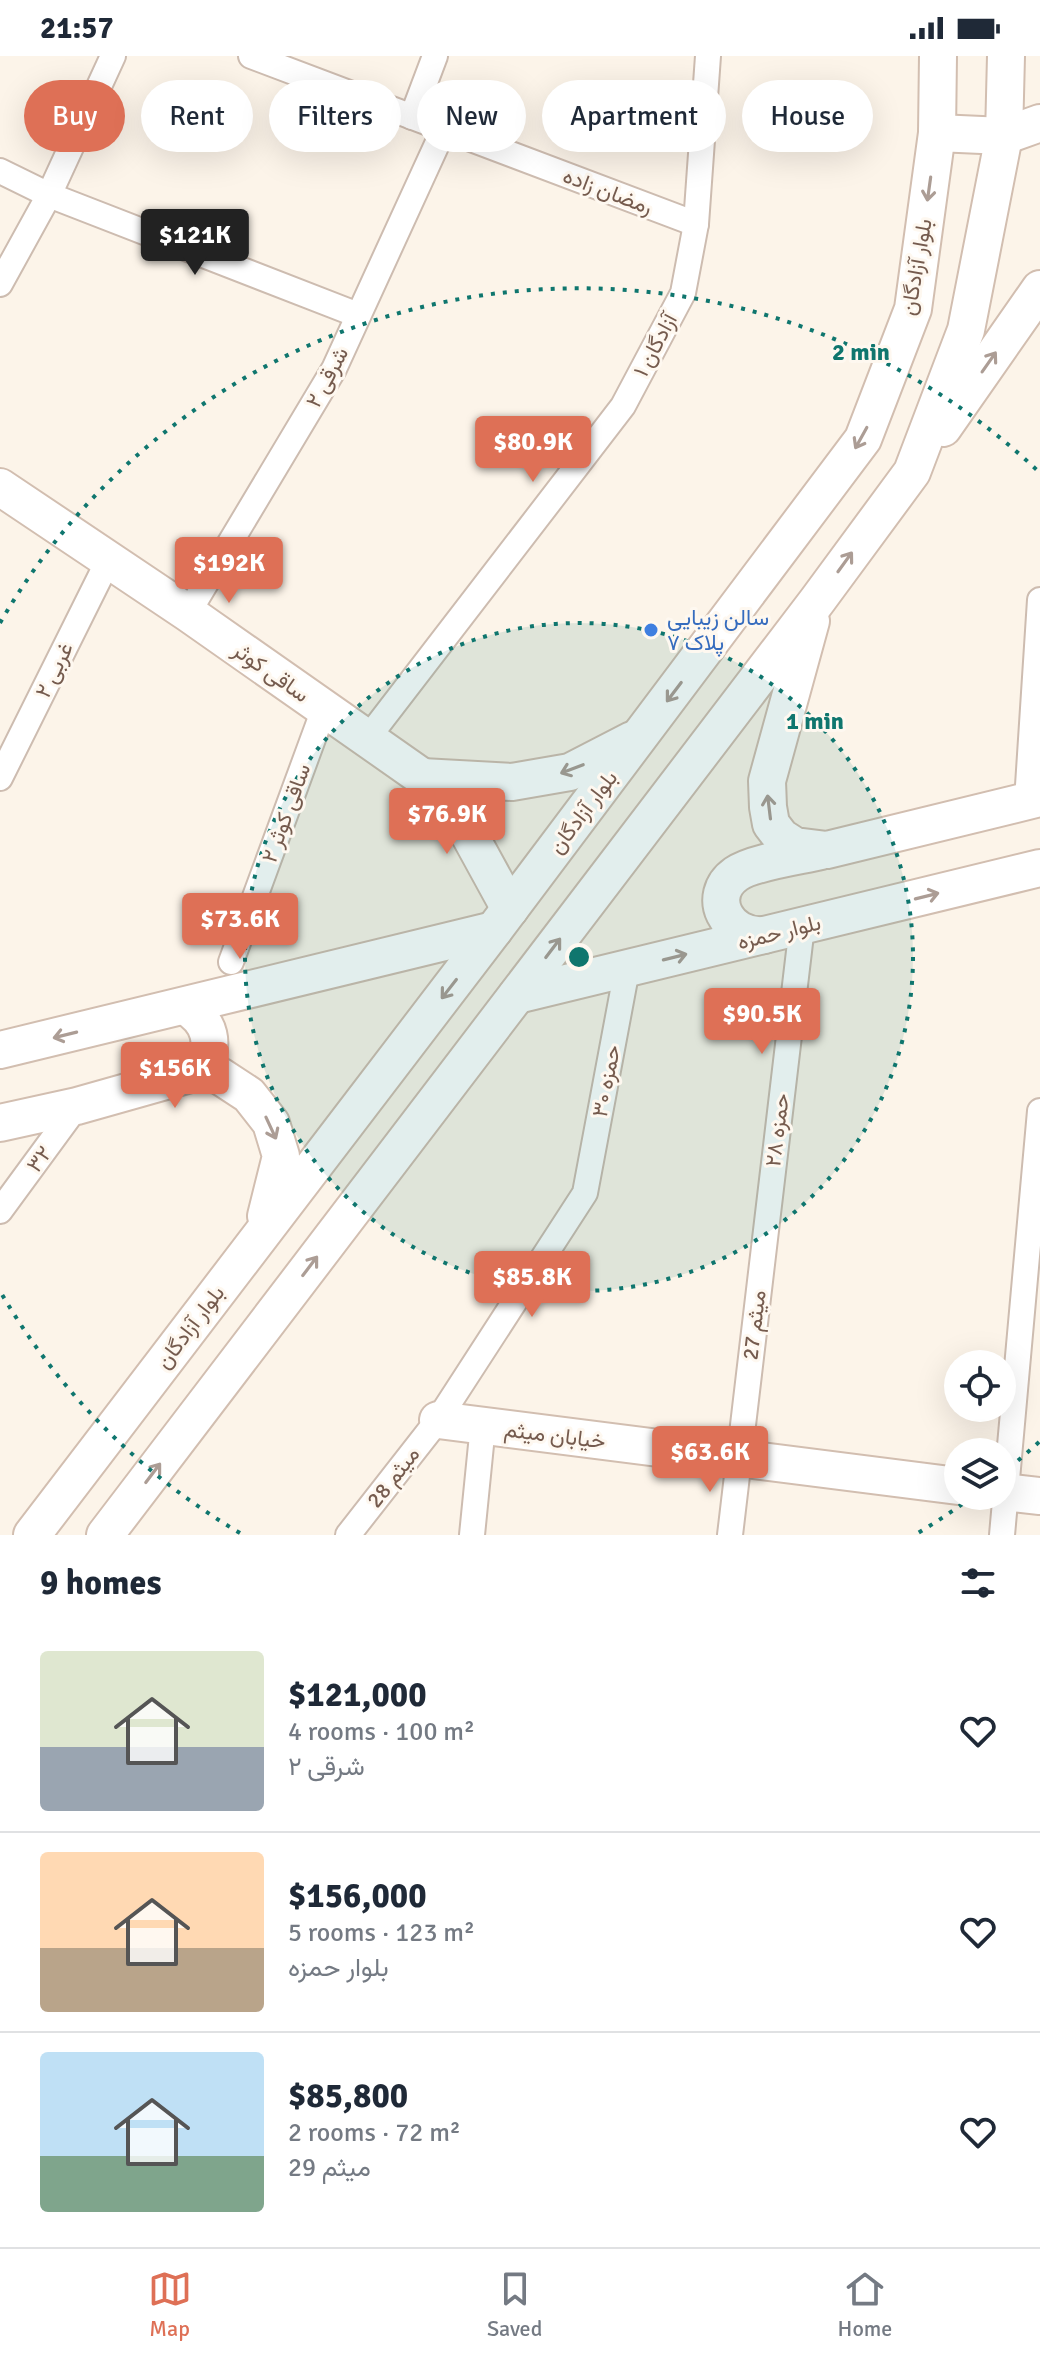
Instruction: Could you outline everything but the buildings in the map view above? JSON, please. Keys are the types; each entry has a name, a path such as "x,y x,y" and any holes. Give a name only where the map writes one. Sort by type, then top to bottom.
{"main road":[{"name":"بلوار آزادگان","path":"32,1535 642,735 863,439 913,309 937,133 938,56"},
{"path":"912,472 966,330 1004,136 1006,56"},
{"path":"937,133 1004,136 1040,123"},
{"path":"105,1535 817,601 1040,289"},
{"name":"ساقی کوثر","path":"0,487 188,613 422,777 464,825 502,919"},
{"path":"817,601 767,781 767,794 771,824 781,837 795,846 827,850"},
{"path":"422,777 512,782 570,772 642,735"},
{"path":"764,935 750,936 728,922 722,897 727,884 736,874 748,868 1033,799"},
{"name":"بلوار حمزه","path":"517,995 1040,868"},
{"path":"0,1050 185,1006 502,919"},
{"path":"185,1006 198,1014 207,1027 211,1042 209,1057 201,1071"},
{"path":"0,1123 77,1106 201,1071 220,1076 249,1095 271,1123 281,1156 263,1231"},
{"name":"خیابان میثم","path":"438,1420 944,1484"}],"street":[{"path":"0,284 49,195 113,56"},
{"name":"رمضان زاده","path":"251,56 417,119"},
{"path":"412,117 435,56"},
{"name":"آزادگان ۱","path":"367,739 623,406 683,293 696,224 708,56"},
{"name":"۲ شرقی","path":"188,613 334,369 433,152"},
{"name":"رمضان زاده","path":"505,152 696,224"},
{"path":"0,171 49,195 358,315"},
{"name":"۲ غربی","path":"0,778 108,561"},
{"path":"1033,799 1040,600"},
{"name":"ساقی کوثر ۲","path":"231,962 324,709"},
{"name":"حمزه ۲۸","path":"770,1192 802,926"},
{"name":"حمزه ۳۰","path":"585,1193 627,969"},
{"name":"۳۲","path":"0,1211 77,1106"},
{"path":"1016,1493 1040,1111"},
{"name":"میثم 27","path":"730,1535 770,1192"},
{"name":"میثم 28","path":"348,1535 438,1420 585,1193"},
{"path":"472,1535 483,1425"},
{"path":"1002,1535 1010,1510"}],"place":[{"name":"سالن زیبایی پلاک ۷","path":"651,630"}]}
